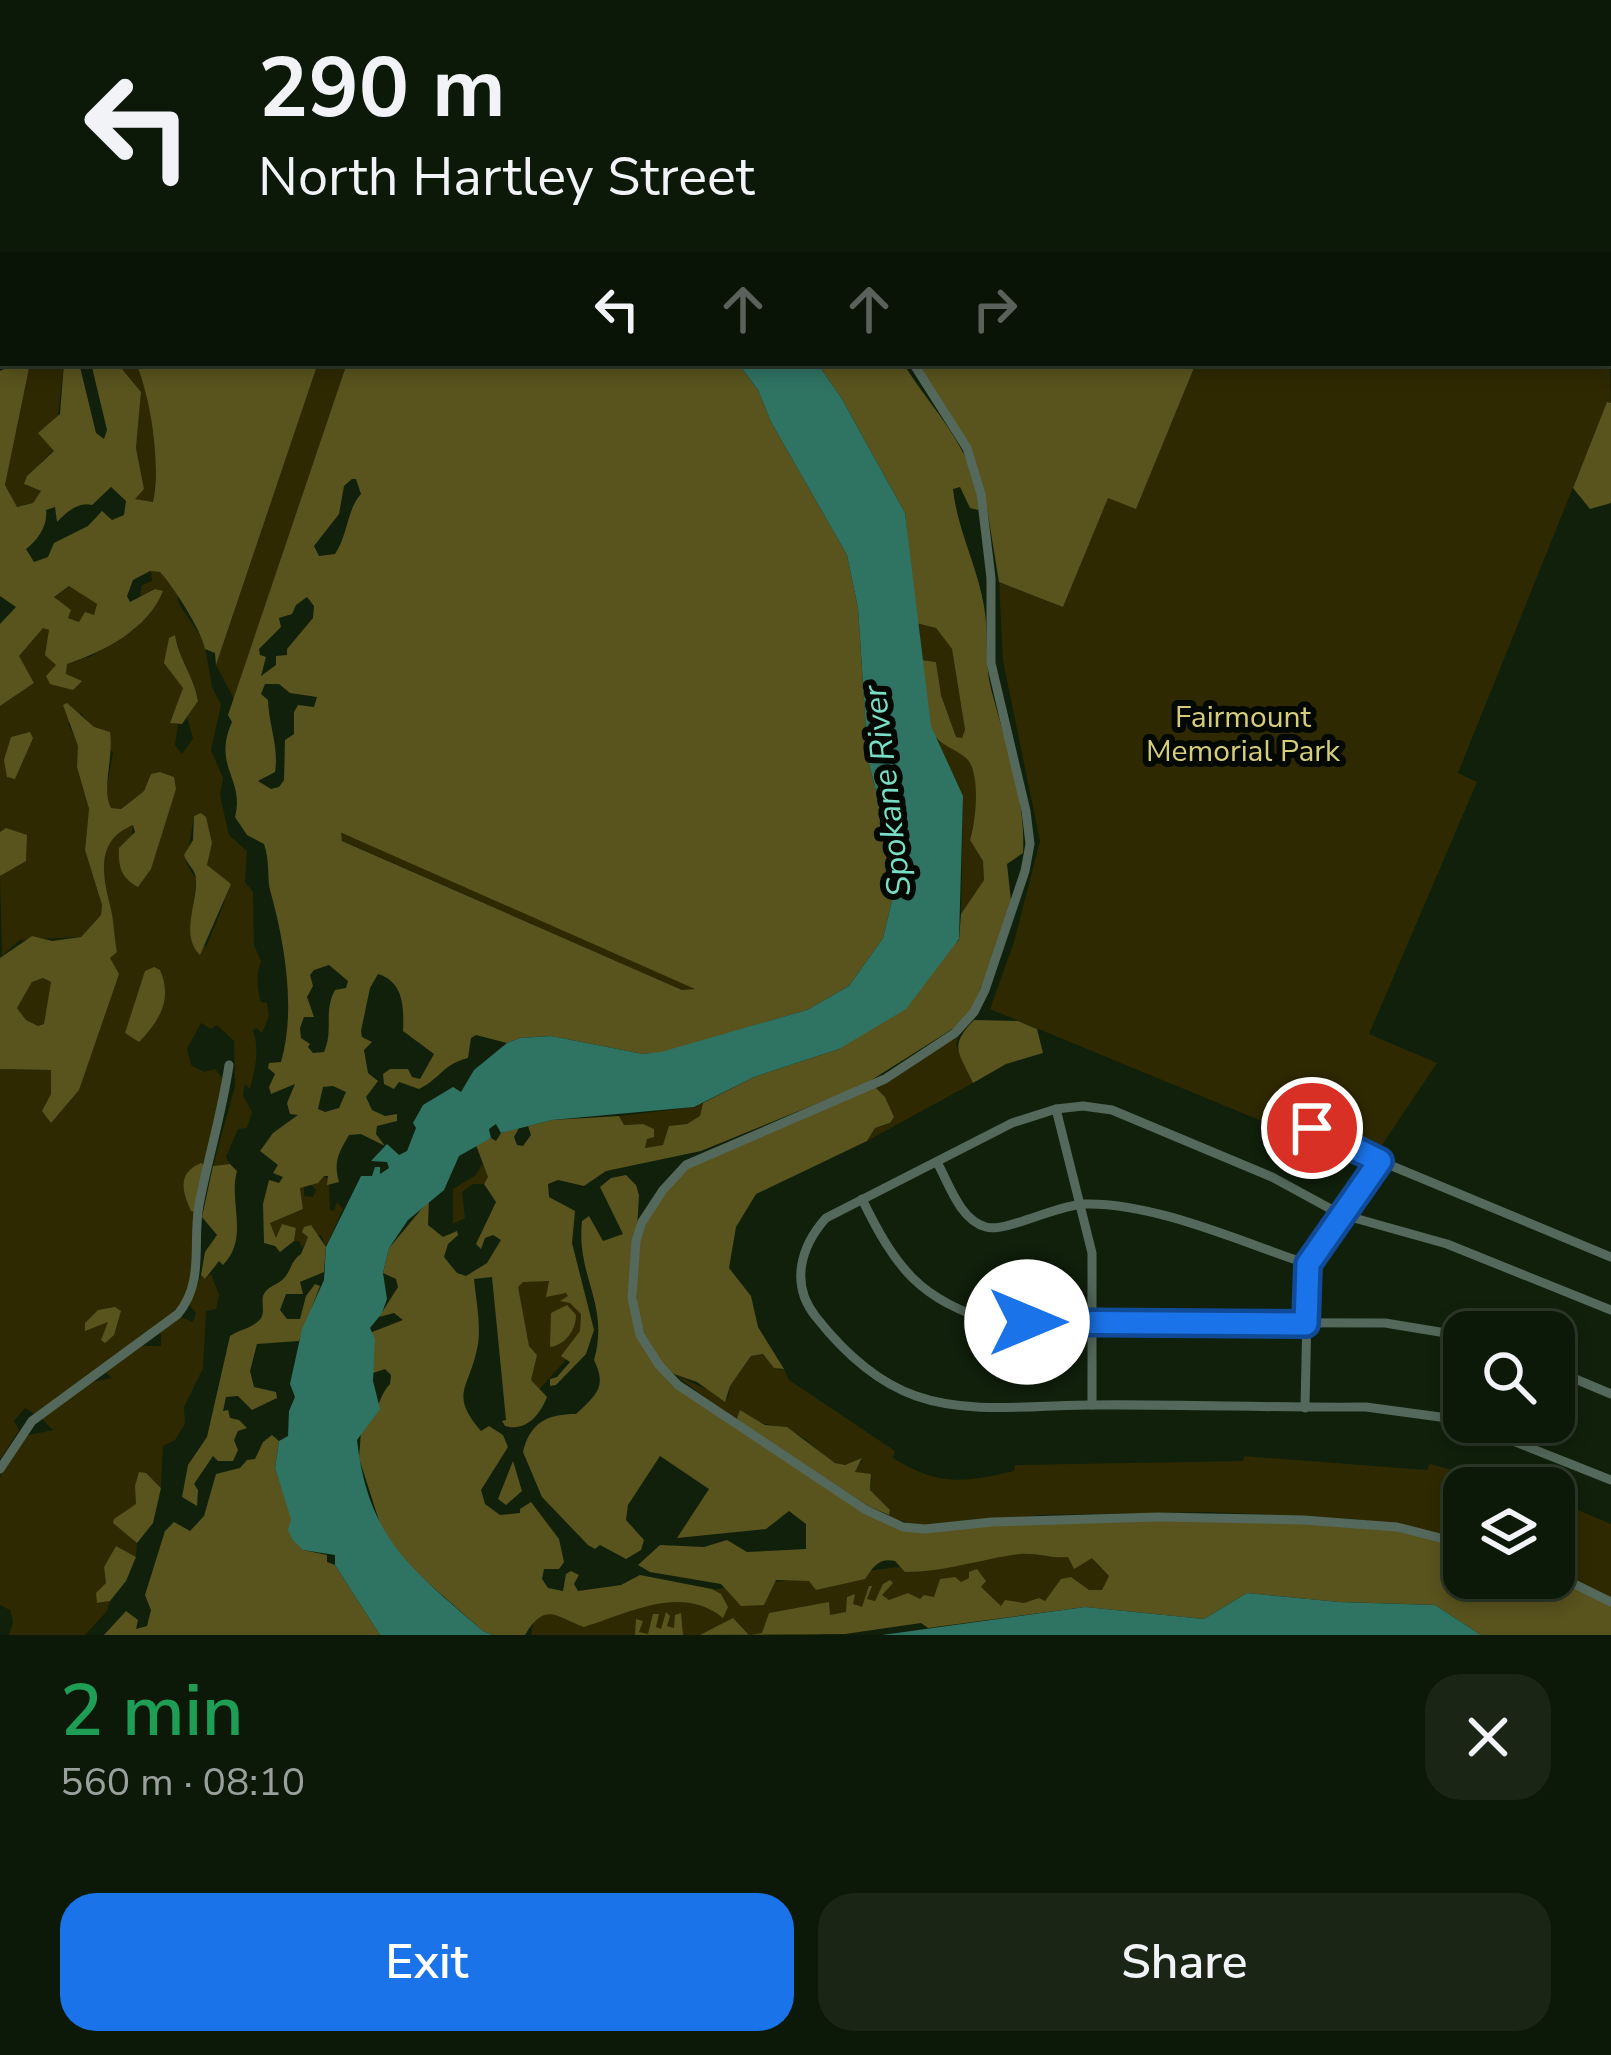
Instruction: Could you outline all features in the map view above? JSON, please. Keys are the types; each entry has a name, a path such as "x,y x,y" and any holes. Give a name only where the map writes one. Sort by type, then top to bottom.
{"street":[{"path":"915,366 967,448 981,494 991,578 992,663 1026,811 1030,844 1025,871 985,990 955,1033 885,1079 686,1165 663,1190 643,1222 632,1261 632,1298 640,1335 659,1365 698,1400 866,1510 903,1527 946,1529 992,1522 1158,1517 1303,1520 1397,1527 1443,1539"},
{"path":"0,1468 32,1421 178,1314 186,1303 200,1246 197,1213 230,1065"},
{"path":"1611,1310 1447,1244 1340,1214 1272,1177 1112,1110 1083,1106 1012,1123 826,1218 803,1254 799,1280 807,1306 847,1352 892,1386 948,1404 1366,1408 1440,1417 1485,1430 1611,1480"},
{"path":"1056,1109 1092,1253 1092,1405"},
{"path":"1312,1128 1611,1257"},
{"path":"1305,1408 1308,1264 1380,1161"},
{"path":"938,1162 964,1213 984,1227 1007,1227 1025,1217 1082,1204 1123,1206 1308,1264"},
{"path":"862,1199 897,1264 924,1290 958,1312 995,1322 1385,1323 1443,1333"},
{"path":"1575,1379 1611,1394"},
{"path":"1575,1584 1611,1602"}],"green space":[{"path":"26,366 64,366 54,450 27,476 25,485 41,491 33,503 16,507 5,485"},
{"path":"119,366 137,366 147,395 155,450 153,502 134,499 144,488 136,448 141,392"},
{"path":"317,366 346,366 234,699 216,665"},
{"name":"Fairmount Memorial Park","path":"1195,366 1610,366 1611,403 1607,403 1458,773 1477,782 1369,1034 1437,1063 1366,1164 990,1009 1014,942 1040,841 1003,661 999,582 1063,607 1108,497 1136,508"},
{"path":"151,571 160,572 176,589 179,604 204,641 212,687 221,705 211,750 223,778 220,795 229,835 247,851 245,882 253,892 254,945 261,961 258,986 269,1016 262,1033 253,1031 255,1067 250,1089 245,1084 243,1095 252,1112 247,1128 238,1129 226,1157 230,1164 213,1166 235,1086 234,1041 217,1025 211,1029 201,1023 187,1049 191,1065 204,1072 215,1069 223,1079 196,1207 192,1276 182,1301 173,1314 34,1414 25,1408 14,1421 19,1430 0,1460 0,1069 51,1070 51,1094 43,1111 51,1123 110,958 117,952 105,851 133,824 128,881 152,774 144,791 120,809 111,808 105,797 113,753 81,713 68,724 79,746 77,767 89,809 85,850 101,915 81,937 20,940 2,956 0,876 10,867 6,828 0,832 0,706 34,683 18,656 43,627 49,629 56,665 65,674 67,664 91,656 135,629 154,589 140,597 142,585 152,581","holes":["176,636 198,700 187,717 193,739 182,754 175,745 178,724 171,723 183,688","194,817 208,852 207,865 225,901 206,947 190,933 196,879 186,863"]},
{"path":"70,586 97,604 94,616 80,622 67,618 54,597"},
{"path":"916,623 936,628 952,649 965,731 962,738 956,737 941,695 936,662 921,660"},
{"path":"937,740 967,759 975,777 970,840 983,861 984,880 961,914 963,796"},
{"path":"341,832 697,989 682,990 341,840"},
{"path":"43,978 51,982 44,1024 38,1026 17,1008 32,982"},
{"path":"958,1037 956,1045 973,1083 867,1141 875,1128 889,1124 885,1097 875,1087"},
{"path":"703,1103 701,1116 663,1145 645,1148 642,1124 624,1125 619,1116 694,1107"},
{"path":"482,1164 489,1177 484,1184 473,1184 462,1192 465,1218 453,1224 453,1189 476,1175"},
{"path":"324,1176 329,1180 330,1210 334,1211 337,1202 343,1209 326,1247 321,1235 309,1237 302,1248 294,1241 296,1228 276,1238 272,1235 270,1223 303,1209 300,1187 304,1186 304,1196 313,1197 316,1190 309,1183"},
{"path":"546,1271 582,1306 581,1343 536,1393 519,1374 504,1277"},
{"path":"211,1274 219,1295 216,1309 206,1311 203,1368 184,1407 185,1424 175,1440 163,1446 161,1488 146,1473 136,1504 114,1523 137,1543 136,1557 116,1546 104,1567 107,1583 98,1603 110,1601 107,1611 85,1635 9,1635 10,1610 0,1605 0,1477 24,1436 53,1430 42,1419 91,1382 112,1378 104,1371 140,1346 161,1346 161,1331 180,1317 193,1322 196,1313 189,1305 201,1275 205,1279"},
{"path":"763,1354 779,1370 784,1369 789,1380 895,1451 893,1458 938,1478 980,1478 1014,1471 1015,1465 1243,1461 1244,1456 1427,1470 1430,1464 1443,1467 1443,1535 1356,1519 1208,1512 1040,1515 915,1525 886,1516 890,1510 870,1490 872,1478 854,1472 863,1460 840,1464 791,1431 752,1419 741,1425 674,1374 728,1399 730,1386 751,1356"},
{"path":"1575,1509 1611,1524 1611,1598 1575,1581"},
{"path":"1104,1542 1123,1596 814,1635 531,1635 538,1599 594,1604"}],"shaded area":[{"path":"29,366 5,485 17,507 33,503 41,491 24,484 54,451 38,433 60,414 64,366 80,366 96,433 104,439 107,430 92,366 119,366 141,392 136,448 144,489 135,499 153,502 153,432 137,366 317,366 216,665 215,653 205,649 172,587 160,572 150,571 133,580 127,596 130,602 155,589 163,591 156,605 124,637 67,664 66,674 82,681 73,690 50,684 46,676 56,665 45,655 49,630 43,628 19,656 34,683 0,706 0,624 16,607 0,596 0,371","holes":["111,487 126,501 124,515 112,520 102,511 88,526 54,543 48,557 34,562 26,549 41,532 46,510 55,507 57,522 77,506 92,505","69,586 97,604 94,615 85,612 79,622 68,618 71,610 54,597"]},
{"path":"346,366 740,366 758,390 771,422 847,555 858,608 868,760 898,876 883,938 849,986 807,1010 661,1053 643,1054 551,1036 507,1043 476,1035 471,1038 468,1058 419,1089 399,1082 394,1089 384,1084 383,1074 390,1069 408,1069 420,1079 434,1054 403,1031 398,989 378,974 370,988 361,1031 372,1042 364,1050 368,1073 378,1081 366,1097 372,1110 385,1116 397,1114 397,1121 377,1126 376,1134 385,1146 361,1134 349,1135 338,1157 339,1182 327,1185 328,1176 324,1176 300,1188 303,1209 270,1223 276,1238 282,1224 296,1228 294,1241 280,1252 264,1243 263,1204 269,1180 279,1183 283,1177 273,1173 278,1165 260,1151 273,1133 298,1115 290,1114 287,1103 295,1084 271,1094 269,1087 275,1074 269,1063 281,1062 285,1042 287,977 264,844 247,835 235,817 236,792 225,750 232,722 228,715","holes":["352,479 361,494 343,539 335,554 319,556 314,546 339,514 344,486","307,597 314,606 313,618 287,655 276,656 276,665 261,676 266,657 259,649 281,627 279,618 292,614","265,684 279,684 290,693 317,697 314,707 298,705 294,712 294,734 285,740 284,780 271,789 258,781 275,772 276,754 268,700 261,694","341,833 695,989 682,990 342,841","329,965 348,981 331,998 324,1052 313,1053 301,1038 300,1028 304,1017 314,1017 307,997 314,970","323,1087 346,1092 339,1108 318,1109"]},
{"path":"819,366 905,366 971,470 978,510 970,508 960,487 953,489 981,591 989,679 1021,812 1023,853 1007,864 1011,901 971,1011 954,1028 865,1084 701,1151 606,1171 584,1186 558,1180 548,1184 549,1197 575,1211 572,1243 594,1330 586,1354 550,1386 550,1379 570,1362 561,1356 580,1331 581,1314 560,1301 566,1293 546,1297 549,1281 523,1282 518,1287 529,1346 537,1355 531,1380 547,1397 536,1416 519,1427 505,1426 502,1421 506,1420 492,1277 474,1279 478,1341 464,1399 481,1431 489,1426 503,1435 508,1447 481,1490 485,1504 500,1515 520,1513 531,1502 559,1539 564,1562 559,1569 544,1569 542,1579 548,1588 563,1591 571,1571 579,1575 574,1584 578,1591 621,1585 640,1575 712,1589 728,1607 723,1618 690,1603 655,1604 584,1627 546,1615 525,1635 493,1635 403,1561 381,1527 359,1458 361,1431 391,1375 385,1369 373,1373 372,1332 403,1320 394,1313 379,1317 398,1287 396,1279 383,1273 389,1248 429,1200 428,1225 443,1237 457,1231 444,1257 457,1273 466,1276 487,1263 501,1240 493,1235 485,1238 481,1249 476,1244 496,1202 484,1184 488,1177 476,1145 491,1138 496,1141 501,1133 519,1128 514,1137 523,1146 531,1135 528,1126 619,1116 624,1125 654,1129 645,1148 663,1145 669,1126 687,1124 700,1116 703,1103 754,1077 839,1049 959,940 961,914 984,880 983,861 970,840 975,809 971,764 935,736 925,699 921,660 936,662 941,695 956,737 962,738 965,730 952,649 936,628 916,623 905,513"},
{"path":"918,366 1195,366 1136,509 1108,498 1063,607 999,582 985,496 970,447"},
{"path":"1607,402 1611,403 1611,503 1590,509 1573,488"},
{"path":"175,635 198,701 182,724 170,723 183,688 164,663 169,638"},
{"path":"67,703 94,727 110,732 107,792 111,808 121,809 144,791 151,774 174,777 176,789 151,869 138,887 124,875 119,860 119,848 135,832 133,825 107,848 105,881 117,952 110,958 119,974 79,1090 51,1123 42,1111 51,1094 51,1070 0,1069 0,958 32,936 52,941 81,937 101,915 85,850 89,809 77,767 78,746 63,705","holes":["43,978 51,982 44,1024 38,1026 17,1008 32,982"]},
{"path":"30,732 33,738 15,779 7,777 4,760 11,737"},
{"path":"201,813 212,843 207,865 231,884 200,955 190,929 196,876 184,855 193,840 194,816"},
{"path":"6,828 27,835 26,861 0,876 0,832"},
{"path":"154,967 164,981 164,1000 158,1018 139,1042 125,1033 145,971"},
{"path":"974,1020 1018,1021 1037,1029 1043,1053 1006,1064 973,1083 958,1050"},
{"path":"875,1087 894,1117 890,1123 875,1128 867,1141 756,1194 736,1227 729,1268 751,1296 758,1327 784,1369 774,1368 763,1354 751,1356 725,1402 697,1382 674,1374 660,1362 646,1338 638,1316 635,1277 647,1220 665,1192 690,1167"},
{"path":"201,1163 205,1166 195,1212 188,1204 184,1183 188,1172"},
{"path":"230,1164 237,1171 235,1243 223,1265 219,1261 205,1279 201,1275 205,1252 217,1235 202,1217 213,1166"},
{"path":"626,1175 639,1195 632,1319 677,1387 903,1528 1158,1519 1389,1529 1443,1541 1443,1599 1575,1599 1575,1588 1611,1605 1611,1635 1481,1635 1435,1605 1247,1593 1204,1619 1085,1607 928,1628 921,1623 845,1634 751,1635 762,1633 769,1613 829,1602 830,1615 846,1612 847,1597 855,1594 853,1604 862,1607 869,1586 867,1599 875,1601 890,1580 893,1583 882,1595 889,1600 908,1593 920,1599 934,1597 940,1579 955,1577 961,1582 977,1569 986,1581 981,1587 1001,1606 1005,1600 1045,1601 1061,1579 1071,1577 1089,1590 1102,1590 1109,1576 1092,1558 1074,1569 1068,1557 1020,1554 905,1572 895,1561 885,1561 865,1579 816,1590 809,1581 776,1580 764,1605 741,1606 721,1584 650,1572 638,1565 660,1545 704,1547 727,1540 747,1552 806,1549 806,1524 789,1511 766,1529 677,1538 709,1489 660,1456 628,1505 626,1520 644,1540 641,1550 626,1559 600,1545 595,1549 588,1545 542,1497 523,1452 535,1427 549,1418 576,1414 600,1384 594,1360 598,1323 581,1241 582,1221 589,1216 603,1241 623,1234 600,1187"},
{"path":"311,1225 326,1247 324,1272 300,1282 303,1294 286,1294 280,1310 287,1319 300,1319 306,1296 315,1284 320,1286 299,1341 257,1344 250,1371 254,1387 276,1392 277,1398 252,1410 238,1396 226,1397 223,1411 228,1410 230,1418 247,1428 238,1431 234,1440 238,1450 233,1461 218,1461 213,1456 194,1484 197,1506 182,1497 188,1465 207,1437 230,1336 259,1320 265,1293 282,1280 301,1254 308,1237 302,1232"},
{"path":"567,1305 576,1315 574,1326 565,1340 550,1347 551,1313"},
{"path":"115,1307 121,1311 114,1335 105,1343 101,1340 108,1322 85,1331 85,1323 98,1310"},
{"path":"740,1410 765,1425 787,1427 835,1463 845,1465 862,1458 855,1472 871,1474 870,1490 890,1510 889,1515 742,1425 737,1418"},
{"path":"272,1435 279,1441 275,1468 303,1550 327,1555 327,1562 335,1565 380,1635 104,1635 126,1611 138,1620 136,1629 147,1626 151,1610 145,1595 165,1531 174,1522 190,1531 204,1516 216,1474 255,1459"},
{"path":"513,1461 522,1491 506,1505 498,1499"},
{"path":"139,1472 161,1488 153,1523 137,1543 113,1523 136,1504"},
{"path":"116,1546 136,1557 126,1581 110,1601 97,1603 96,1593 106,1583 104,1567"},
{"path":"666,1612 670,1616 667,1626 674,1628 675,1615 681,1613 683,1635 635,1635 636,1619 643,1621 639,1632 648,1634 653,1614 659,1614 656,1627 661,1629"},
{"path":"733,1618 749,1635 700,1635"}],"water":[{"name":"Spokane River","path":"740,366 819,366 905,513 931,726 963,796 959,939 906,1009 839,1049 754,1077 694,1107 552,1120 501,1133 496,1124 489,1129 491,1138 459,1156 444,1190 408,1220 389,1248 383,1273 387,1299 370,1328 375,1339 373,1381 380,1409 357,1440 371,1503 398,1550 435,1589 493,1635 380,1635 335,1565 335,1555 303,1550 292,1539 291,1519 275,1468 279,1441 288,1436 295,1397 290,1384 302,1329 324,1280 326,1247 361,1176 372,1176 375,1167 380,1167 380,1174 389,1168 387,1162 371,1161 387,1144 399,1155 407,1151 423,1105 453,1087 461,1092 474,1070 507,1043 551,1036 643,1054 661,1052 807,1010 849,986 883,938 898,876 868,760 858,608 847,555 771,422 758,390"},
{"path":"1247,1593 1435,1605 1481,1635 882,1635 1085,1607 1204,1619"}],"route":[{"path":"1027,1322 1306,1324 1308,1264 1380,1161 1312,1128"}]}
